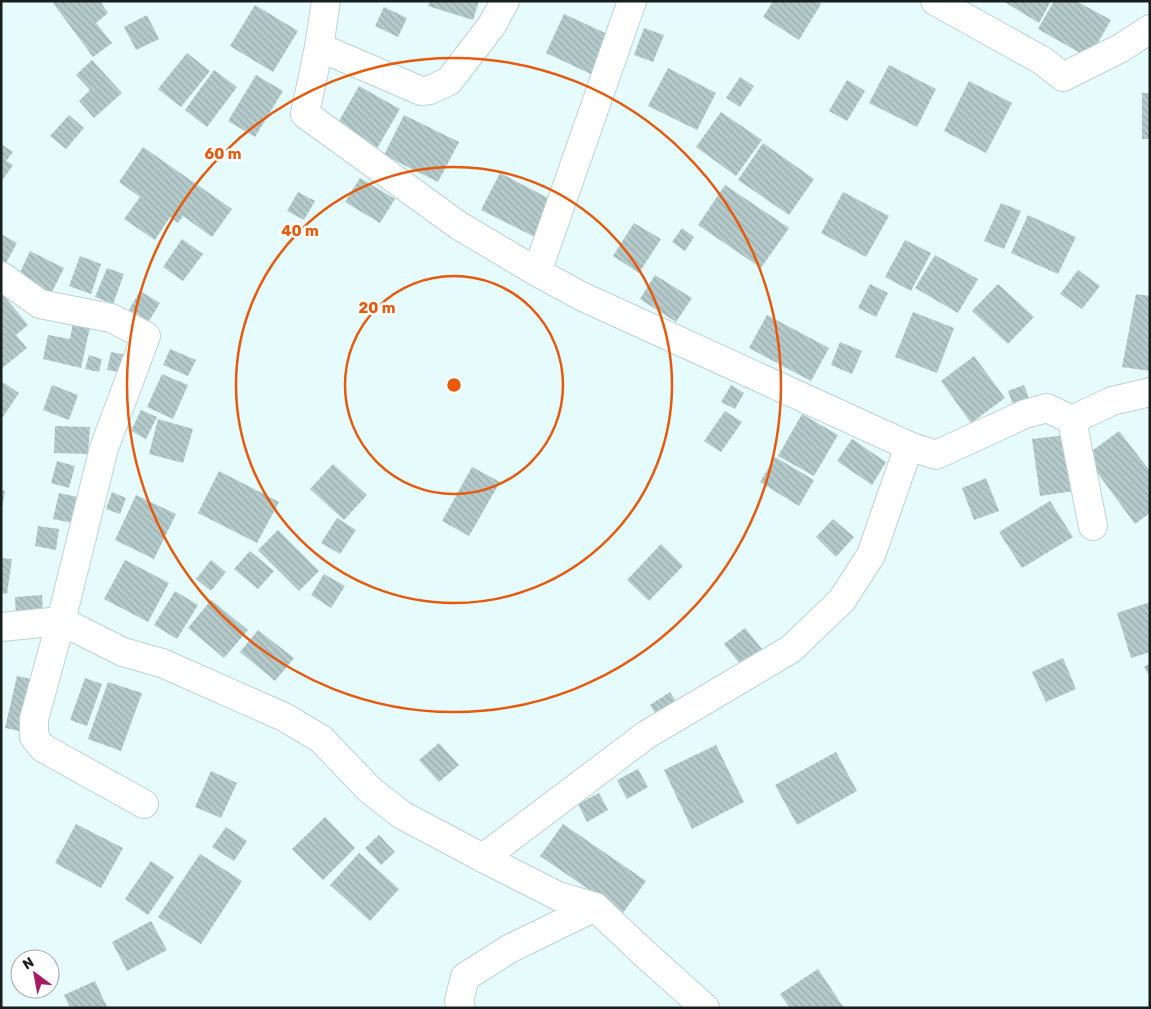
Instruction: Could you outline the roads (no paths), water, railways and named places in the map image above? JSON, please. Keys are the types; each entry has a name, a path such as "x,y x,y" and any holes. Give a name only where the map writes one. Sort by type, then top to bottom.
{"street":[{"path":"326,1 305,114 458,225 537,272 581,296 909,446 936,455 1026,414 1047,408 1072,420"},
{"path":"318,47 421,90 430,90 449,81 492,25 505,1"},
{"path":"537,272 632,1"},
{"path":"935,1 1043,61 1063,77 1121,48 1150,30"},
{"path":"1,276 40,304 112,318 146,336 104,448 34,719 34,737 42,748 144,804"},
{"path":"1072,420 1112,401 1150,392"},
{"path":"1072,420 1093,526"},
{"path":"482,858 646,735 791,649 842,600 870,555 909,446"},
{"path":"1,627 61,620 123,652 162,663 284,717 321,739 370,790 402,815 558,896 595,907 705,1008"},
{"path":"461,1008 459,1001 465,978 509,949 595,907"}]}
